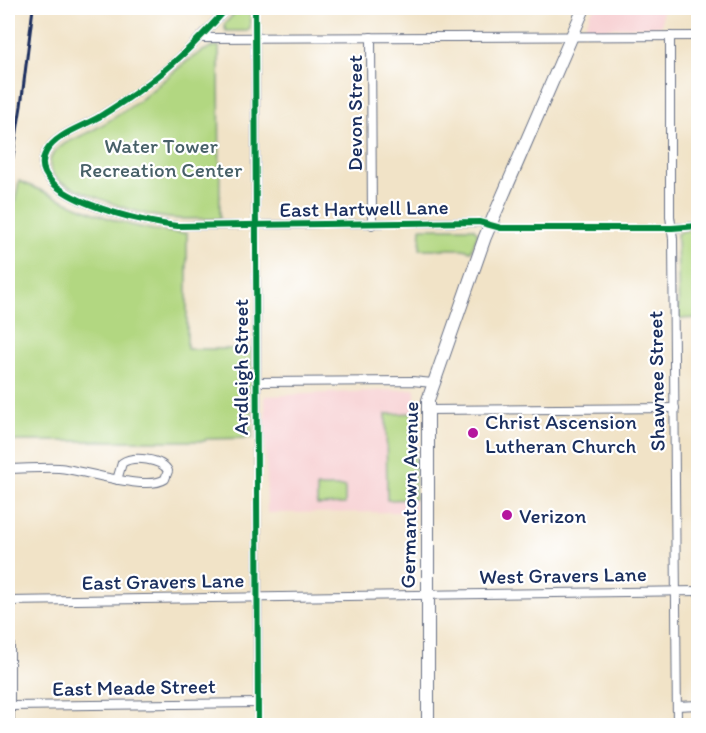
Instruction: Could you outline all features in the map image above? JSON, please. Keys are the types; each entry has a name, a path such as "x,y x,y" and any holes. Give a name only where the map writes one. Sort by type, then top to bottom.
{"main road":[{"name":"Germantown Avenue","path":"428,726 427,410 433,383 490,225 584,8"}],"street":[{"path":"200,38 227,8"},
{"name":"Ardleigh Street","path":"255,8 258,726"},
{"name":"Shawnee Street","path":"670,36 670,216 675,408 677,726"},
{"path":"200,38 699,36"},
{"name":"Devon Street","path":"372,37 372,225"},
{"name":"East Hartwell Lane","path":"200,38 170,66 134,94 54,142 46,153 43,164 46,177 60,190 96,206 130,217 178,226 479,222 501,228 699,226"},
{"path":"257,382 412,381 433,383"},
{"path":"427,410 675,408"},
{"path":"8,469 59,468 117,480 157,482 165,478 168,471 167,467 158,462 129,459 123,463 117,480"},
{"name":"West Gravers Lane","path":"427,596 699,591"},
{"name":"East Gravers Lane","path":"8,600 427,596"},
{"path":"8,600 10,726"},
{"name":"East Meade Street","path":"10,706 258,704"},
{"path":"677,706 699,705"}],"shaded area":[{"path":"596,8 662,8 662,26 587,29 585,26 591,12"},
{"path":"415,389 415,512 267,513 265,396"}],"green space":[{"path":"239,8 250,8 250,29 226,31 224,25"},
{"name":"Water Tower Recreation Center","path":"219,46 220,219 174,219 154,216 113,204 61,182 55,176 50,162 53,154 61,146 129,108 200,52"},
{"name":"Water Tower Recreation Center","path":"19,181 121,222 165,232 187,233 187,349 252,349 252,438 206,439 205,441 8,441 8,237"},
{"path":"421,228 473,228 478,233 471,251 420,249"},
{"path":"698,230 698,318 679,319 677,234 682,231"},
{"path":"415,413 415,499 387,500 386,414"},
{"path":"317,487 345,487 345,504 317,505"}],"railway":[{"path":"8,188 33,8"}],"cycle path":[{"path":"227,8 186,51 153,80 99,117 56,140 46,152 43,168 52,182 69,195 117,214 178,226 479,222 501,228 698,226"},
{"path":"255,8 258,726"}],"place":[{"name":"Christ Ascension Lutheran Church","path":"473,433"},
{"name":"Verizon","path":"507,515"}]}
